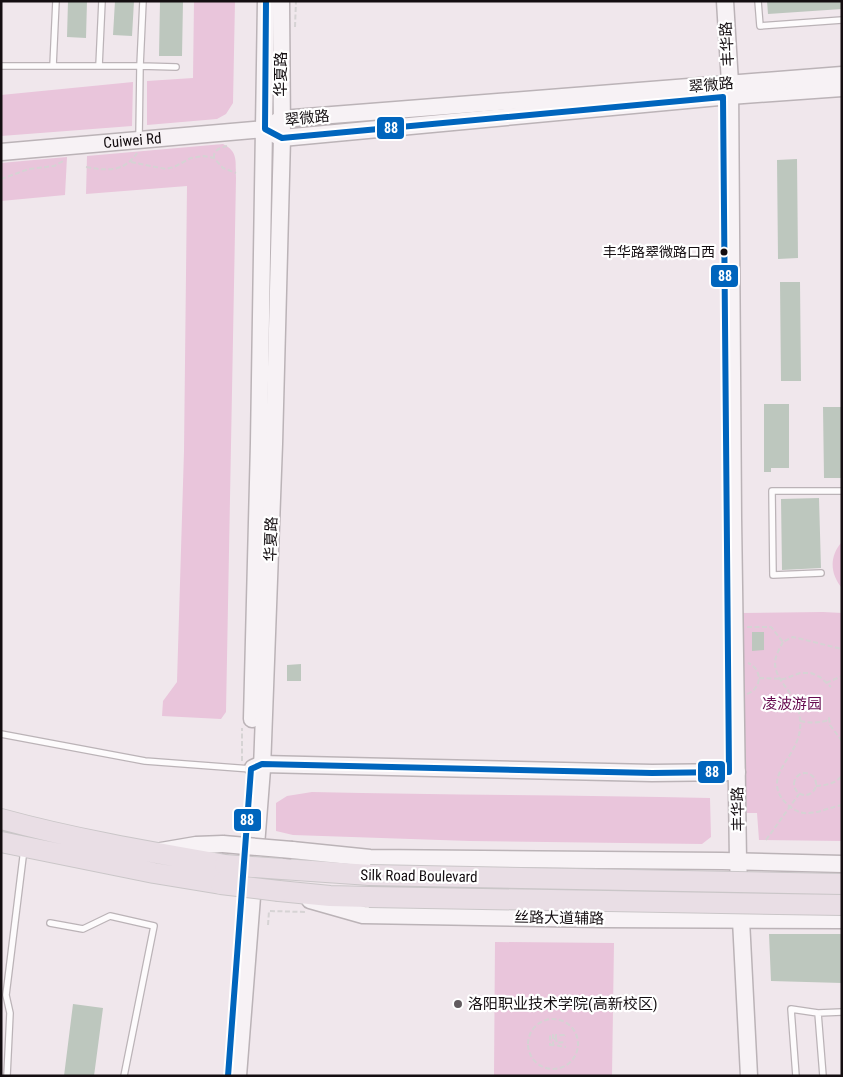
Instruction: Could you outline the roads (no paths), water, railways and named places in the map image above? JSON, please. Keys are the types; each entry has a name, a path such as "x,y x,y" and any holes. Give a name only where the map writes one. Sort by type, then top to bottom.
{"highway":[{"name":"Silk Road Boulevard","path":"1,819 29,827 154,852 225,864 282,869 370,867 842,884"},
{"name":"Silk Road Boulevard","path":"1,842 154,873 221,884 330,896 842,905"}],"street":[{"name":"华夏路","path":"228,1076 258,769 266,1"},
{"name":"华夏路","path":"238,1076 258,769 274,444 282,138 281,1"},
{"name":"丰华路","path":"718,1 726,90"},
{"name":"丰华路","path":"725,1 734,861 741,1076"},
{"name":"翠微路","path":"265,129 282,138 726,90 842,75"},
{"name":"翠微路","path":"265,129 281,119 726,90 842,88"},
{"name":"Cuiwei Rd","path":"1,152 139,146 265,129"},
{"path":"258,769 652,783 733,777"},
{"path":"154,852 196,845 224,844 292,850 370,867 734,861 842,864"},
{"name":"丝路大道辅路","path":"279,891 363,915 842,920"},
{"name":"丰华路","path":"737,920 749,1076"}],"lane":[{"path":"53,66 56,1"},
{"path":"100,66 102,1"},
{"path":"139,146 143,1"},
{"path":"758,1 760,26 842,20"},
{"path":"1,66 176,67"},
{"path":"821,573 773,575 772,491 842,491"},
{"path":"1,734 146,761 258,769"},
{"path":"7,1076 10,1013 6,995 24,848"},
{"path":"50,923 83,930 110,916 154,926 124,1076"},
{"path":"796,1076 791,1009 818,1014 842,1012"},
{"path":"818,1014 823,1076"}],"place":[{"name":"丰华路翠微路口西","path":"724,252"},
{"name":"洛阳职业技术学院(高新校区)","path":"458,1004"}],"park label":[{"name":"凌波游园","path":"792,704"}]}
